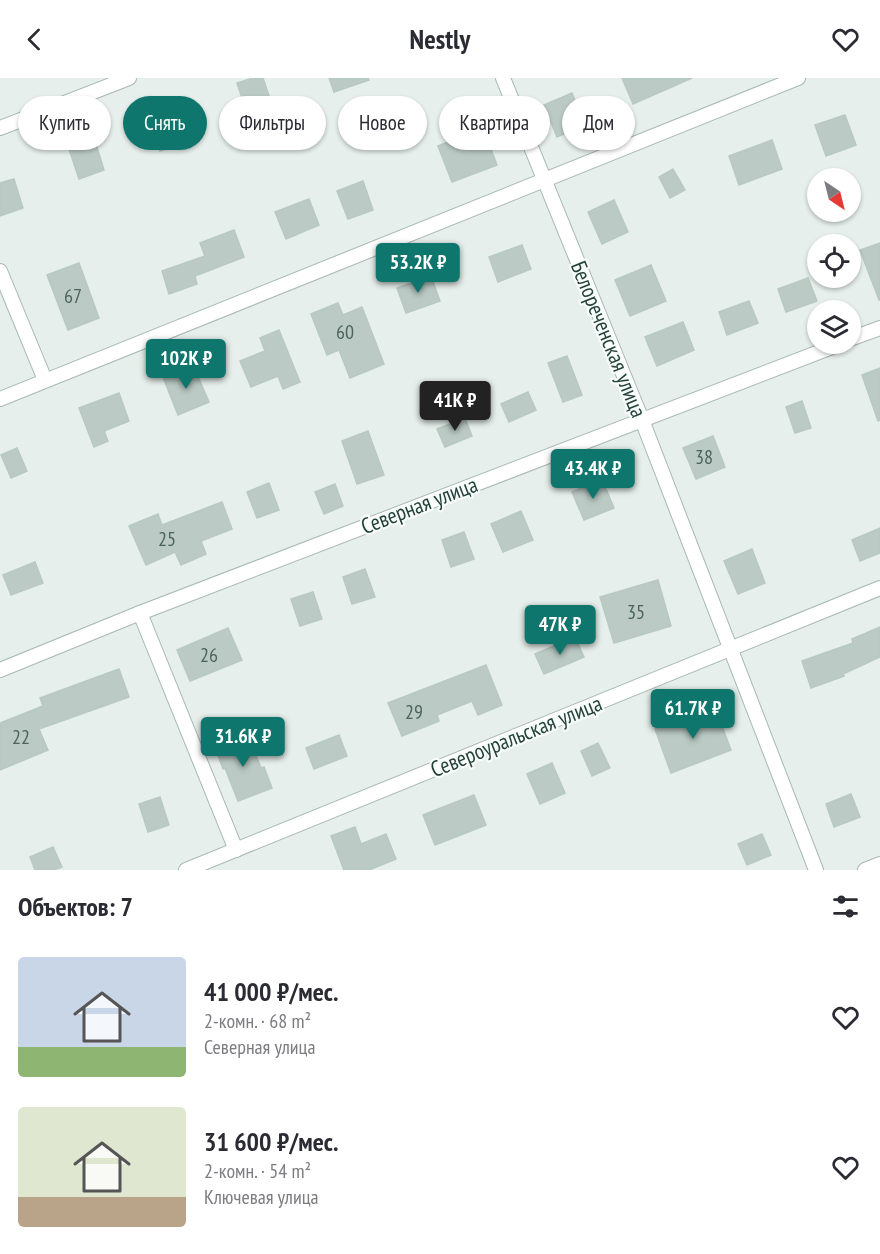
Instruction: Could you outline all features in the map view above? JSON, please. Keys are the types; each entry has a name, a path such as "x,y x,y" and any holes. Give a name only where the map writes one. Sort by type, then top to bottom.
{"street":[{"path":"0,128 129,78"},
{"name":"Белореченская улица","path":"503,78 642,420 816,870"},
{"path":"0,399 798,78"},
{"path":"0,272 45,380"},
{"path":"861,335 880,328"},
{"name":"Северная улица","path":"0,669 814,354"},
{"name":"Североуральская улица","path":"186,870 880,588"},
{"path":"140,613 236,850"},
{"path":"865,870 880,864"}],"building":[{"path":"253,78 263,78 269,96 241,96 237,83"},
{"path":"329,78 368,78 369,80 334,92"},
{"path":"622,78 692,78 635,103 635,96 630,96"},
{"path":"562,97 562,135 557,137 550,120 550,102"},
{"path":"845,115 856,145 826,156 815,125"},
{"path":"772,140 782,169 739,185 729,156"},
{"path":"69,150 98,150 104,170 79,179"},
{"path":"440,150 491,150 497,165 452,182"},
{"path":"673,169 685,190 670,198 659,177"},
{"path":"14,179 23,208 0,216 0,183"},
{"path":"363,181 373,210 348,219 337,191"},
{"path":"309,199 319,225 286,239 275,212"},
{"path":"614,200 628,232 602,244 588,212"},
{"path":"234,230 244,257 195,276 197,284 169,294 162,271 205,256 200,243"},
{"path":"880,243 880,300 861,253 861,250"},
{"path":"522,245 531,269 498,282 489,257"},
{"path":"79,263 99,318 68,330 47,275"},
{"path":"651,265 666,301 630,316 615,280"},
{"path":"431,276 440,301 406,313 397,288"},
{"path":"807,278 807,288 812,288 817,300 807,300 807,305 786,312 778,289"},
{"path":"749,301 758,323 727,335 719,312"},
{"path":"338,303 343,315 362,307 384,364 350,378 339,350 327,355 311,314"},
{"path":"683,322 694,350 657,366 645,337"},
{"path":"279,330 300,382 283,389 278,376 251,387 240,361 265,351 260,338"},
{"path":"567,356 582,395 563,402 548,363"},
{"path":"193,365 209,402 178,415 163,377"},
{"path":"880,368 880,420 878,421 862,375"},
{"path":"528,392 536,410 509,422 501,404"},
{"path":"119,393 129,421 104,431 108,441 94,447 79,408"},
{"path":"802,401 811,428 795,433 786,407"},
{"path":"465,418 472,436 445,447 437,429"},
{"path":"368,431 384,475 357,484 342,441"},
{"path":"713,436 725,467 696,479 683,448"},
{"path":"17,448 27,471 11,478 1,455"},
{"path":"602,479 614,508 584,520 572,492"},
{"path":"269,483 279,510 257,518 247,492"},
{"path":"335,484 343,506 324,514 315,492"},
{"path":"222,502 232,529 201,541 206,554 181,565 175,552 146,565 129,526 158,514 162,525"},
{"path":"521,511 533,540 503,552 491,524"},
{"path":"880,528 880,553 860,561 852,540"},
{"path":"464,532 474,559 451,567 442,540"},
{"path":"752,549 765,583 738,594 724,561"},
{"path":"35,562 43,583 11,595 3,575"},
{"path":"365,569 375,597 352,604 343,577"},
{"path":"658,580 671,626 614,643 600,597"},
{"path":"313,592 322,619 300,626 291,599"},
{"path":"880,627 880,657 843,674 844,676 811,688 802,661 853,643 852,639"},
{"path":"228,628 242,660 190,681 177,650"},
{"path":"575,637 584,657 544,674 535,654"},
{"path":"486,665 502,705 478,715 472,701 437,715 439,721 402,736 388,703"},
{"path":"119,669 129,697 39,729 48,750 0,770 0,723 43,706 40,698"},
{"path":"715,707 731,750 671,773 655,729"},
{"path":"248,735 272,788 238,801 215,747"},
{"path":"339,735 347,756 314,769 306,748"},
{"path":"598,743 610,768 592,776 581,751"},
{"path":"552,763 565,793 540,804 527,774"},
{"path":"851,794 860,817 834,827 826,804"},
{"path":"474,795 486,825 435,845 423,815"},
{"path":"160,797 169,825 148,832 139,804"},
{"path":"355,827 361,844 386,834 396,859 369,870 344,870 331,836"},
{"path":"762,834 771,855 747,865 738,844"},
{"path":"53,847 62,867 54,870 35,870 30,857"}]}
